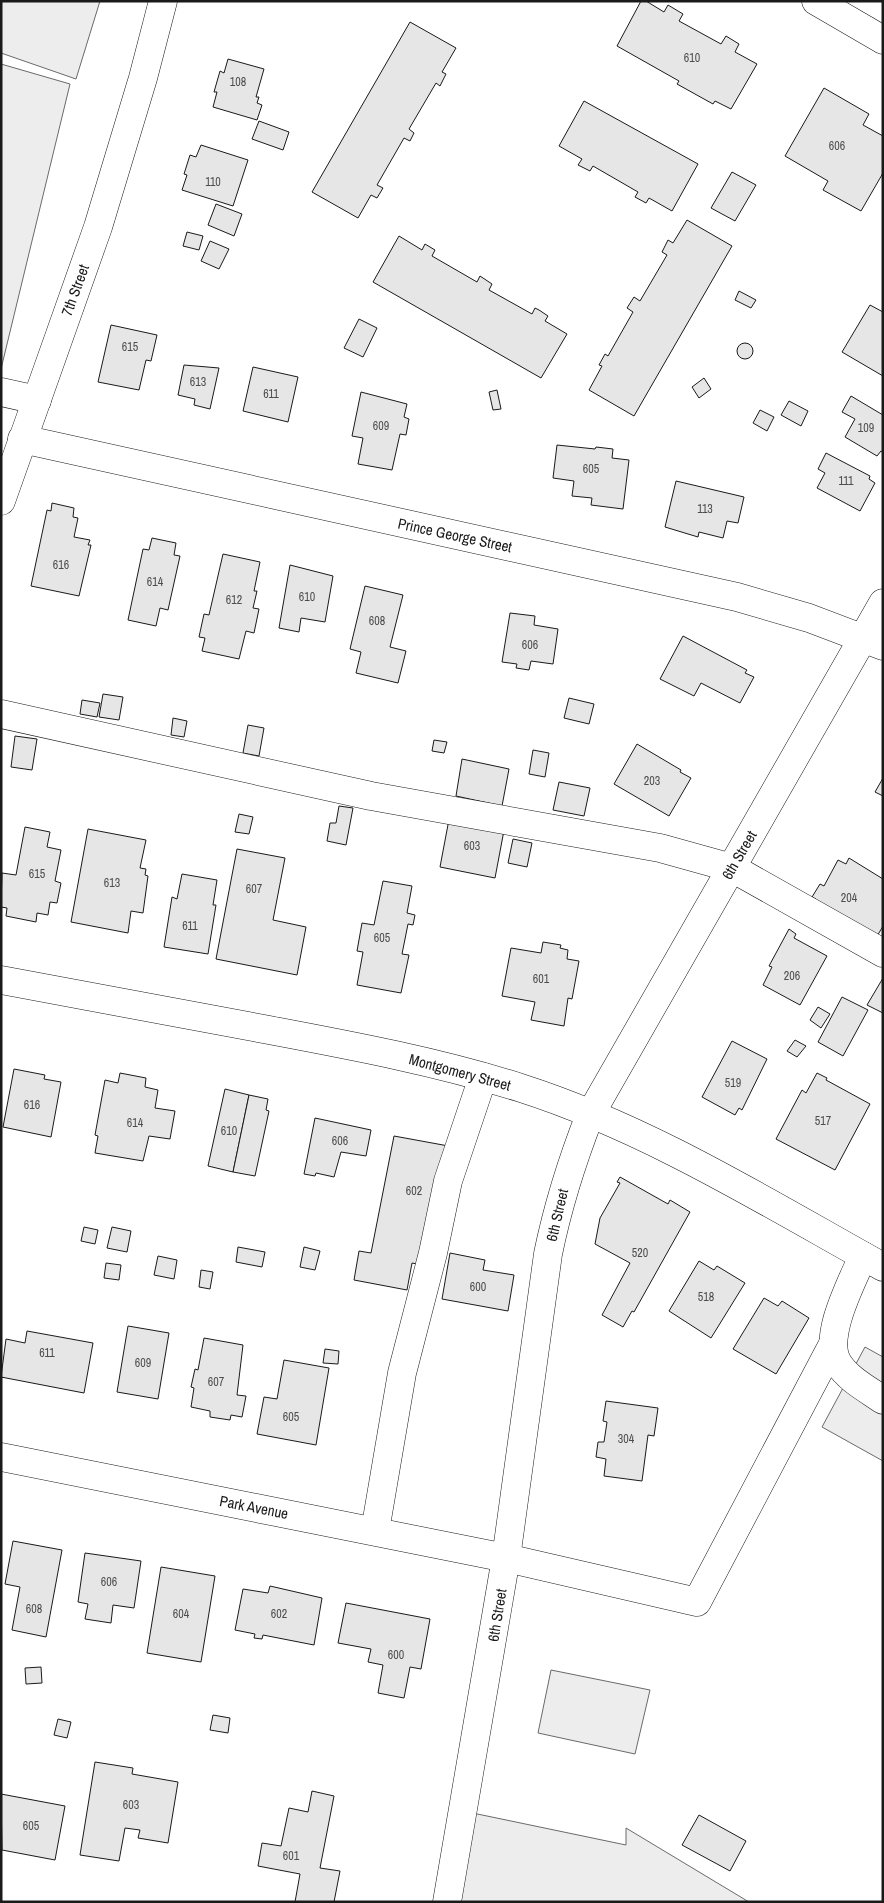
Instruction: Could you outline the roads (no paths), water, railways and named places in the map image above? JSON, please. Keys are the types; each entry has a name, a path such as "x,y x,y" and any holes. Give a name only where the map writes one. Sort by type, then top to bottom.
{"street":[{"name":"7th Street","path":"1,500 98,227 143,78 163,1"},
{"name":"7th Street","path":"143,78 176,1"},
{"path":"816,1 883,40"},
{"path":"1,392 36,400"},
{"name":"Prince George Street","path":"22,439 737,597 809,618 873,641"},
{"name":"6th Street","path":"447,1902 506,1558 548,1254 557,1207 570,1165 590,1115 732,868 873,641 883,603"},
{"path":"1,714 371,796 660,848 732,868 883,953"},
{"name":"Montgomery Street","path":"1,980 365,1048 483,1077 522,1089 590,1115 689,1160 873,1262"},
{"path":"375,1531 402,1373 433,1253 448,1181 483,1077"},
{"path":"873,1262 835,1327 833,1344 837,1362 850,1378 883,1400"},
{"name":"Park Avenue","path":"1,1457 506,1558 697,1602 833,1344"}]}
